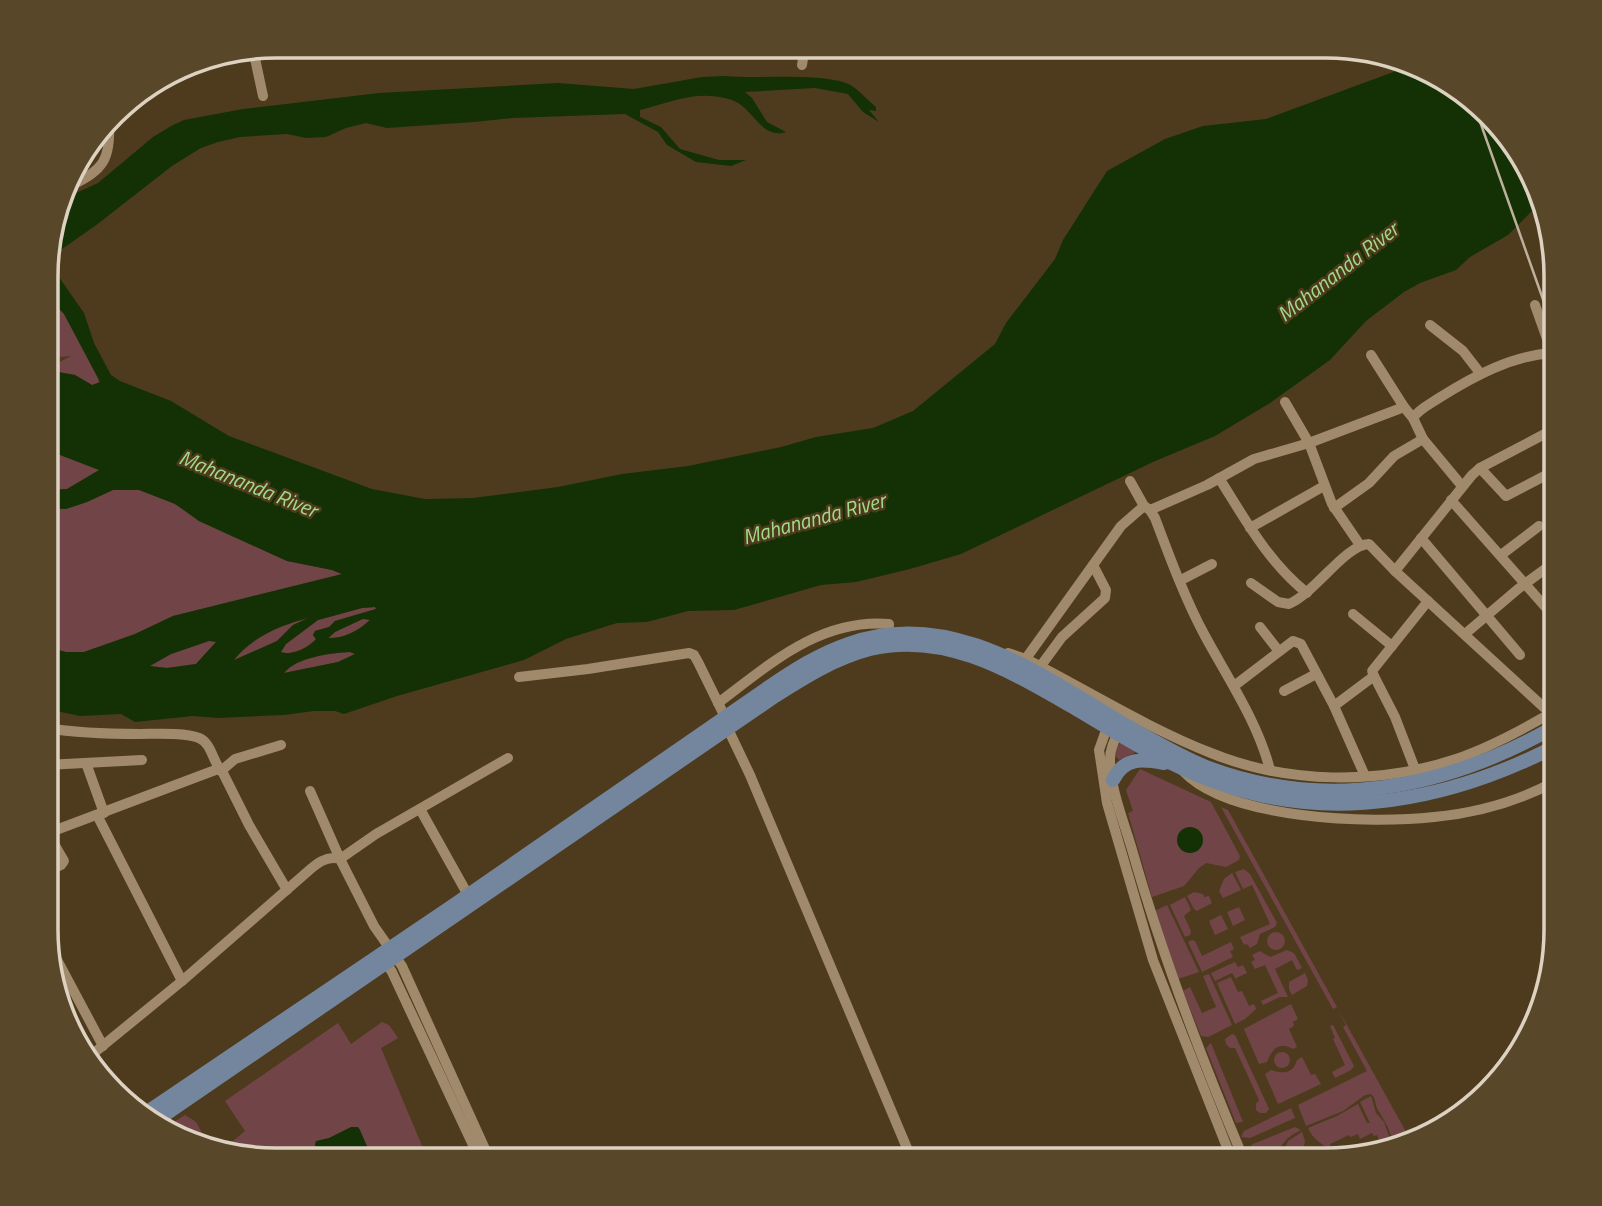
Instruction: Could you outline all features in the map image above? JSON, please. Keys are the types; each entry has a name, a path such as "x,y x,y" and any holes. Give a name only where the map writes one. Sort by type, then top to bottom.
{"main road":[{"path":"162,1116 388,956 726,723 745,696 794,661 832,643 843,640 892,641 935,635 975,644 1038,669 1179,767"},
{"path":"152,1109 388,956 468,895 726,723 814,672 892,641 949,657 1023,687 1048,693 1116,722 1188,759 1229,775 1285,787 1350,790 1391,787 1443,776 1504,754 1544,724"},
{"path":"1113,780 1122,767 1136,760 1146,760 1179,767 1221,784 1256,794 1309,802 1356,803 1423,796 1472,783 1518,766 1544,752"}],"street":[{"path":"802,65 803,58"},
{"path":"255,59 262,96"},
{"path":"79,181 102,164 110,135"},
{"path":"1535,305 1544,330"},
{"path":"1430,325 1463,351 1480,373"},
{"path":"1413,418 1423,408 1480,373 1544,354"},
{"path":"1371,355 1413,418 1423,439 1462,486"},
{"path":"1285,402 1309,443 1334,508 1360,545"},
{"path":"1024,662 1121,527 1147,508 1219,478 1254,458 1309,443 1404,407"},
{"path":"1395,571 1462,486 1480,468 1544,434"},
{"path":"1334,508 1368,483 1394,456 1423,439"},
{"path":"1480,468 1506,496 1544,476"},
{"path":"1219,478 1265,551 1286,575 1307,593"},
{"path":"1130,481 1147,508 1203,633 1234,686 1266,754 1270,770"},
{"path":"1250,528 1324,486"},
{"path":"1451,500 1544,605"},
{"path":"1501,555 1539,526"},
{"path":"1421,538 1520,655"},
{"path":"1251,583 1283,604 1296,601 1360,545 1369,544 1544,707"},
{"path":"1181,579 1212,564"},
{"path":"1038,669 1062,637 1105,598 1106,590 1093,565"},
{"path":"1465,634 1544,570"},
{"path":"1415,769 1395,717 1372,671 1428,601"},
{"path":"1353,614 1392,646"},
{"path":"718,703 786,653 818,636 851,626 889,624 892,641"},
{"path":"1260,627 1278,650"},
{"path":"1234,686 1278,650 1293,641 1301,644 1334,706 1365,776"},
{"path":"519,677 689,653 694,655 750,775 907,1148"},
{"path":"1284,691 1317,674"},
{"path":"1334,706 1374,676"},
{"path":"1116,722 1270,770 1329,778 1365,776 1443,763 1544,720"},
{"path":"1112,801 1110,758 1116,722"},
{"path":"1116,722 1099,750 1112,801 1143,906 1239,1148"},
{"path":"58,730 82,733 196,737 205,743 287,890"},
{"path":"58,827 220,770 235,759 281,744"},
{"path":"96,1052 325,859 340,859 376,834 508,758"},
{"path":"58,764 142,760"},
{"path":"86,763 100,814 181,981"},
{"path":"1179,767 1192,780 1213,792 1244,804 1299,814 1367,820 1447,816 1515,800 1544,787"},
{"path":"310,791 474,1148"},
{"path":"420,809 468,895"},
{"path":"58,850 64,861 58,867"},
{"path":"1143,906 1153,960 1227,1148"},
{"path":"388,956 402,966 485,1148"},
{"path":"61,968 103,1046"},
{"path":"1205,1094 1216,1089"}],"shaded area":[{"path":"58,308 98,376 99,384 92,385 75,375 58,372 58,363 71,356 58,357"},
{"path":"58,454 100,470 67,489 58,489"},
{"path":"113,490 139,490 163,498 186,510 199,521 287,561 332,570 343,575 173,616 135,634 84,652 58,650 58,509 66,509"},
{"path":"362,608 376,609 335,621 329,627 315,631 313,635 316,639 301,650 282,654 280,652 286,644 318,620"},
{"path":"308,618 293,625 277,641 233,661 248,646 267,634"},
{"path":"360,619 371,619 351,633 328,639 335,632"},
{"path":"209,641 217,641 196,664 167,668 149,666 171,654"},
{"path":"350,652 355,654 338,662 284,673 305,660"},
{"path":"1121,742 1136,752 1119,760 1116,756 1117,747"},
{"path":"1140,769 1211,802 1240,856 1239,860 1226,867 1206,863 1184,886 1152,897 1128,813 1133,811 1126,790"},
{"path":"1221,807 1228,810 1337,1007 1333,1009"},
{"path":"1244,869 1250,874 1277,923 1275,927 1260,934 1257,944 1250,948 1247,944 1244,945 1240,937 1270,924 1252,885 1243,889 1235,872"},
{"path":"1232,873 1241,890 1223,898 1219,891 1224,879"},
{"path":"1194,892 1203,894 1204,897 1209,896 1212,903 1197,911 1187,896"},
{"path":"1185,897 1191,910 1184,916 1191,931 1190,935 1185,937 1170,905"},
{"path":"1167,905 1199,972 1178,979 1155,911"},
{"path":"1239,907 1245,920 1233,926 1227,912"},
{"path":"1221,915 1228,929 1215,935 1209,921"},
{"path":"1276,932 1282,935 1285,941 1282,947 1276,950 1270,947 1267,941 1270,935"},
{"path":"1192,940 1202,956 1231,942 1234,949 1230,951 1233,957 1202,972 1188,942"},
{"path":"1287,950 1294,953 1302,968 1297,970 1292,960 1275,969 1288,997 1280,997 1263,1005 1261,1001 1278,993 1265,965 1255,969 1251,962 1255,960 1252,955 1260,951 1270,957"},
{"path":"1235,962 1238,967 1243,965 1247,973 1236,978 1239,984 1232,973 1215,981 1211,973"},
{"path":"1305,973 1307,986 1292,995 1289,982"},
{"path":"1209,974 1232,1025 1208,1037 1201,1036 1183,991 1190,987 1202,1013 1216,1007 1203,976"},
{"path":"1231,977 1238,992 1242,991 1249,1006 1254,1004 1256,1009 1235,1024 1217,983"},
{"path":"1291,1004 1298,1019 1289,1029 1297,1047 1293,1049 1280,1046 1271,1053 1267,1062 1259,1064 1244,1029"},
{"path":"1338,1009 1407,1133 1391,1138 1371,1094 1365,1095 1343,1111 1306,1126 1298,1105 1367,1071 1343,1027 1346,1025"},
{"path":"382,1022 389,1025 398,1038 381,1048 423,1148 262,1148 231,1143 245,1131 225,1101 338,1023 351,1044"},
{"path":"1333,1025 1354,1066 1335,1078 1332,1072 1345,1065 1333,1039 1335,1038 1330,1026"},
{"path":"1235,1035 1269,1109 1266,1113 1256,1110 1259,1100 1235,1048 1226,1044 1225,1039"},
{"path":"1211,1043 1243,1122 1236,1123 1206,1048"},
{"path":"1279,1052 1285,1052 1290,1060 1288,1066 1279,1068 1274,1063 1274,1057"},
{"path":"1302,1057 1311,1075 1315,1074 1321,1084 1278,1104 1265,1074 1271,1070 1290,1070"},
{"path":"1371,1096 1376,1113 1384,1122 1390,1139 1380,1141 1377,1135 1372,1133 1360,1139 1358,1134 1349,1135 1327,1148 1310,1132 1308,1128 1358,1104 1367,1123 1370,1123 1360,1102"},
{"path":"1291,1108 1295,1118 1250,1138 1241,1137 1244,1131"},
{"path":"185,1115 196,1122 204,1136 192,1132 173,1122"},
{"path":"1295,1127 1301,1130 1292,1135 1280,1148 1248,1148"},
{"path":"1302,1132 1305,1141 1304,1148 1285,1148 1288,1141"}],"water":[{"name":"Mahananda River","path":"1399,70 1423,80 1447,95 1470,112 1490,132 1515,167 1534,209 1508,235 1470,257 1456,270 1404,292 1366,321 1330,360 1270,403 1215,436 1153,462 961,554 856,582 821,585 734,610 688,611 647,622 617,623 566,639 524,660 344,714 314,711 218,718 193,716 135,722 121,714 80,716 58,711 58,650 84,652 135,634 173,616 342,574 287,561 199,521 175,504 139,490 113,490 87,502 66,509 58,509 58,489 67,489 99,470 58,454 58,372 75,375 92,385 100,382 58,308 58,276 84,313 94,343 111,375 171,401 229,436 372,489 425,499 473,498 558,487 622,474 688,466 816,437 873,428 913,411 995,344 1006,323 1055,259 1063,240 1107,171 1165,139 1203,126 1266,119","holes":["362,608 376,609 335,621 329,627 315,631 313,635 316,639 299,651 281,652 286,644 318,620","308,618 293,625 277,641 234,660 258,638","363,619 370,620 350,634 328,638","209,641 216,642 196,664 167,668 150,666 171,654","350,652 355,654 338,662 284,673 297,663 314,657"]},
{"path":"702,77 803,77 846,83 876,107 876,111 869,110 879,122 863,112 848,94 815,88 745,92 767,122 786,132 770,131 739,104 719,97 696,96 640,110 640,117 661,127 680,149 719,160 746,160 731,166 696,162 667,145 658,132 625,114 513,118 387,128 366,123 326,137 306,138 287,134 240,137 201,148 172,166 60,250 65,219 73,194 98,183 153,137 184,120 243,109 379,93 558,83 634,89"},
{"path":"1190,827 1199,831 1203,840 1199,849 1190,853 1181,849 1177,840 1181,831"},
{"path":"351,1127 358,1127 368,1148 316,1148 316,1141"}],"railway":[{"path":"1480,122 1544,302"}]}
